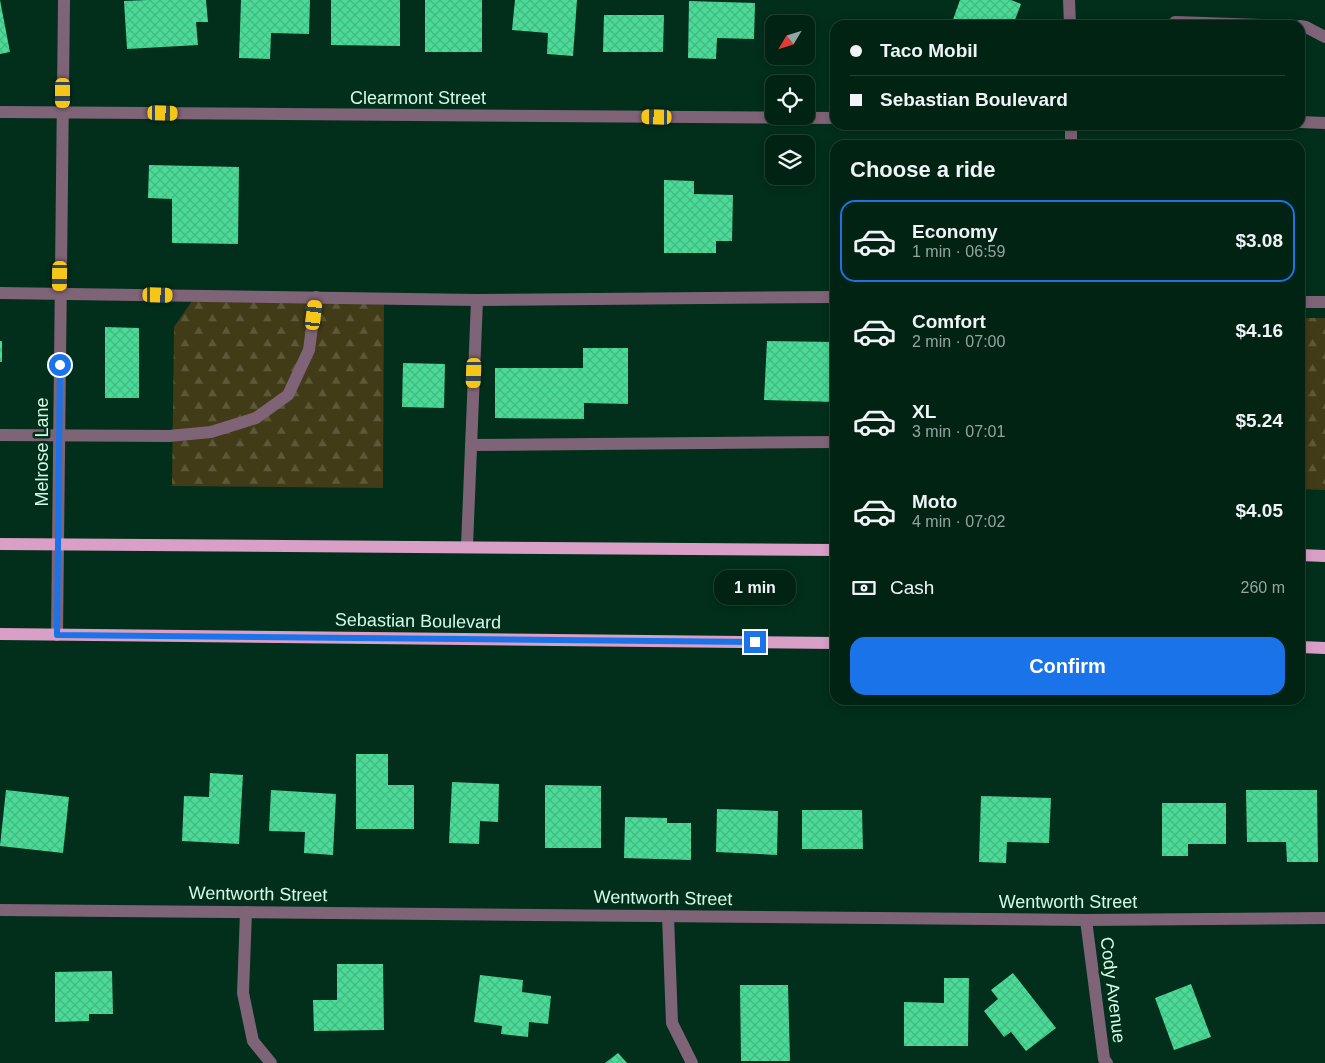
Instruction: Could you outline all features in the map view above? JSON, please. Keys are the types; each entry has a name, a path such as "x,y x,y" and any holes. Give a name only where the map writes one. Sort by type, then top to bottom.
{"main road":[{"path":"0,544 830,550"},
{"path":"1305,555 1325,556"},
{"name":"Sebastian Boulevard","path":"0,634 830,643"},
{"path":"1305,647 1325,648"}],"street":[{"name":"Melrose Lane","path":"57,635 60,436 59,294 64,0"},
{"path":"1069,0 1070,20"},
{"path":"1305,26 1325,37"},
{"name":"Clearmont Street","path":"0,112 830,118"},
{"path":"1305,122 1325,123"},
{"path":"0,293 478,300 830,297"},
{"path":"0,435 169,436 211,432 256,418 288,395 309,350 316,297"},
{"path":"467,546 478,300"},
{"path":"1305,302 1325,302"},
{"path":"471,445 830,442"},
{"name":"Wentworth Street","path":"0,910 1086,920 1325,918"},
{"path":"246,912 243,993 254,1041 271,1063"},
{"path":"668,916 672,1024 692,1063"},
{"name":"Cody Avenue","path":"1086,920 1104,1059 1107,1063"}],"green space":[{"path":"192,301 384,303 383,488 172,486 174,327"},
{"path":"1305,318 1325,318 1325,490 1305,489"}],"building":[{"path":"0,0 10,52 0,54"},
{"path":"206,0 208,22 196,22 198,45 127,49 124,1"},
{"path":"241,0 310,0 309,34 271,33 270,59 239,58"},
{"path":"331,0 400,0 400,46 331,45"},
{"path":"425,0 482,0 482,52 425,52"},
{"path":"515,0 577,0 573,56 547,54 548,33 512,30"},
{"path":"960,0 1011,0 1021,4 1015,20 953,20"},
{"path":"689,1 755,3 754,39 717,38 716,59 688,58"},
{"path":"604,15 664,15 663,52 603,52"},
{"path":"149,165 239,167 238,244 172,243 172,199 148,198"},
{"path":"664,180 694,181 694,194 733,195 732,241 716,241 716,253 664,253"},
{"path":"105,327 139,328 139,398 105,398"},
{"path":"0,341 2,341 2,362 0,362"},
{"path":"767,341 830,342 830,402 764,400"},
{"path":"583,348 628,348 628,404 584,403 584,419 495,418 495,368 583,368"},
{"path":"403,363 445,364 444,408 402,407"},
{"path":"356,754 388,754 388,785 414,785 414,829 356,829"},
{"path":"210,773 243,775 239,844 182,841 184,796 209,797"},
{"path":"452,782 499,784 498,822 480,821 479,844 449,843"},
{"path":"545,785 601,786 601,848 545,848"},
{"path":"6,790 69,797 63,853 0,846"},
{"path":"271,790 336,794 333,855 304,853 305,832 269,831"},
{"path":"1246,790 1317,790 1318,862 1287,862 1286,842 1247,842"},
{"path":"981,796 1051,798 1049,843 1007,842 1006,863 979,862"},
{"path":"1162,803 1226,803 1226,844 1188,844 1188,856 1162,856"},
{"path":"717,809 778,811 777,855 716,852"},
{"path":"802,810 862,810 863,849 802,849"},
{"path":"625,817 667,818 667,823 691,823 691,860 624,858"},
{"path":"337,964 383,964 384,1030 314,1031 313,1000 337,1000"},
{"path":"112,971 113,1014 89,1014 89,1021 55,1022 55,972"},
{"path":"1013,973 1056,1028 1026,1051 1011,1032 1004,1037 984,1011 998,999 991,990"},
{"path":"480,975 523,980 522,992 551,996 548,1024 529,1022 528,1037 501,1034 502,1026 474,1022"},
{"path":"944,978 969,978 968,1046 904,1046 904,1002 944,1003"},
{"path":"1191,984 1211,1037 1174,1050 1155,998"},
{"path":"740,985 788,985 790,1061 741,1061"},
{"path":"618,1053 627,1063 605,1063"}],"route":[{"path":"60,365 60,505 57,635 755,642"}]}
